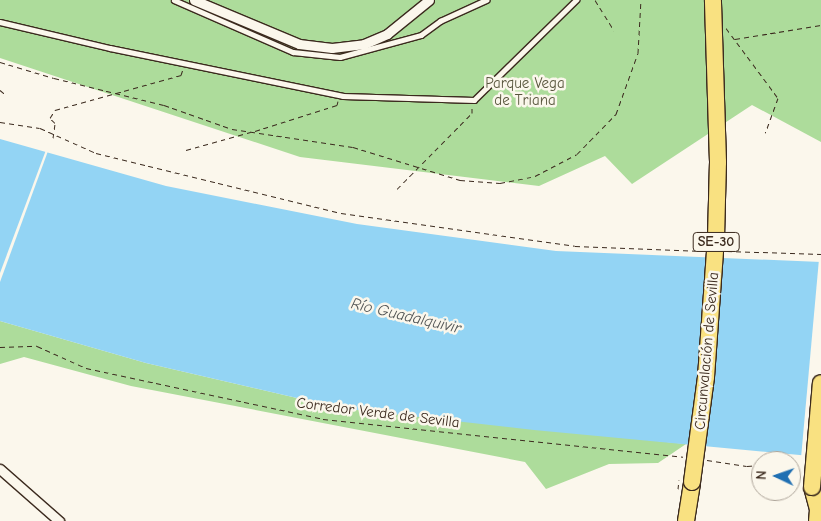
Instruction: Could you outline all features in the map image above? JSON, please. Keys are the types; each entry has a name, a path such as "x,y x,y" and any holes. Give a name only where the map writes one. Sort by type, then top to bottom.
{"highway":[{"name":"Circunvalación de Sevilla","path":"686,521 705,393 716,238 718,162 713,0"},
{"path":"809,521 821,383"},
{"path":"812,487 818,510 817,521"}],"street":[{"path":"194,0 299,44 332,48 364,44 387,34 430,0"},
{"path":"0,469 59,521"}],"lane":[{"path":"174,0 293,52 340,57 420,35 440,21 486,0"},
{"path":"0,22 339,95 472,100 576,0"}],"path":[{"path":"595,0 614,30"},
{"path":"0,62 164,105 232,129 353,147 460,180 500,183 535,176 577,154 616,114 638,53 641,0"},
{"path":"734,39 821,25"},
{"path":"725,26 778,98 765,133"},
{"path":"53,138 52,134 55,124 50,118 55,110 181,75 184,63"},
{"path":"0,90 4,94"},
{"path":"186,150 253,132 337,105 339,95"},
{"path":"397,190 472,114 472,100"},
{"path":"0,122 40,128 96,154 340,214 575,246 712,251"},
{"path":"722,251 821,254"},
{"name":"Corredor Verde de Sevilla","path":"0,347 37,346 86,368 323,419 685,457"},
{"path":"703,460 751,466"}],"green space":[{"name":"Parque Vega de Triana","path":"0,0 821,0 821,142 752,105 632,184 605,156 539,186 300,157 0,58"},
{"path":"0,321 146,363 340,408 686,444 658,463 609,464 546,489 525,462 131,386 24,357 0,364"}],"water":[{"name":"Río Guadalquivir","path":"0,139 166,186 357,224 556,251 821,262 821,457 801,455 801,451 757,451 534,430 340,408 146,363 0,321"}],"pier":[{"path":"46,150 48,151 0,282 0,273"},
{"path":"819,259 821,259 821,460 801,458"}]}
